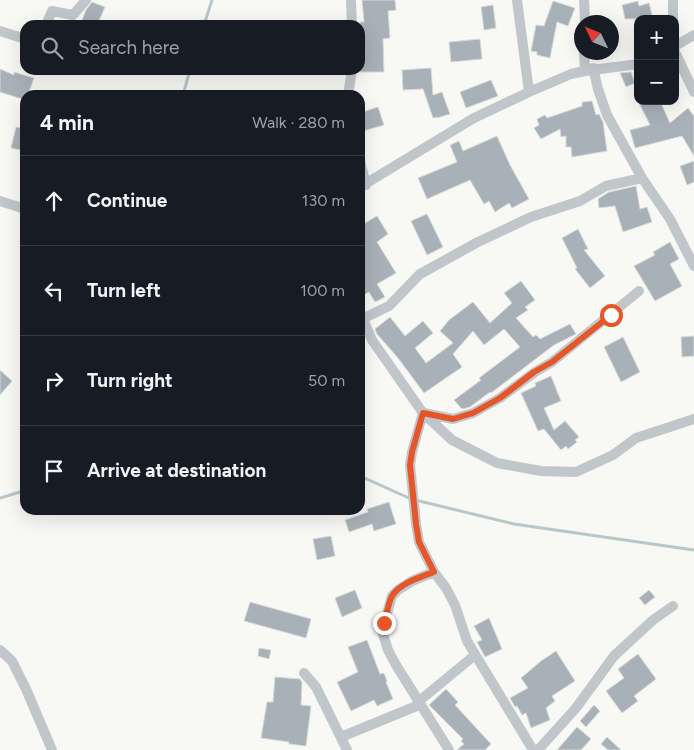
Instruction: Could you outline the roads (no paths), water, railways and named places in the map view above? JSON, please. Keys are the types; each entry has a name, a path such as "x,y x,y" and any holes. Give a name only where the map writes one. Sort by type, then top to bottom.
{"street":[{"path":"48,20 52,11 73,15 86,0"},
{"path":"351,0 352,20"},
{"path":"517,0 520,11 529,92"},
{"path":"584,0 584,15"},
{"path":"673,0 673,15"},
{"path":"0,31 20,37"},
{"path":"679,44 694,35"},
{"path":"586,60 607,115 642,178 670,220 694,266"},
{"path":"679,60 694,92"},
{"path":"365,185 467,122 529,92 571,74 634,64"},
{"path":"349,90 351,75"},
{"path":"365,315 389,306 420,274 478,242 531,217 580,201 606,186 642,178"},
{"path":"0,201 20,207"},
{"path":"423,413 453,419 473,413 500,398 534,372 552,362 639,291"},
{"path":"365,325 372,340 423,413 452,440 497,463 541,471 576,472 613,455 636,438 694,419"},
{"path":"423,413 410,465 419,542 434,572 455,604 467,641 533,750"},
{"path":"434,572 412,581 392,596 382,631 388,650 449,750"},
{"path":"538,750 576,708 614,656 653,620 673,606"},
{"path":"0,650 12,661 26,688 52,750"},
{"path":"341,737 419,703 475,655"},
{"path":"304,673 316,687 347,750"}],"waterway":[{"path":"206,20 212,0"},
{"path":"184,90 189,75"},
{"path":"365,478 411,499 514,524 694,550"},
{"path":"0,498 20,492"}]}
